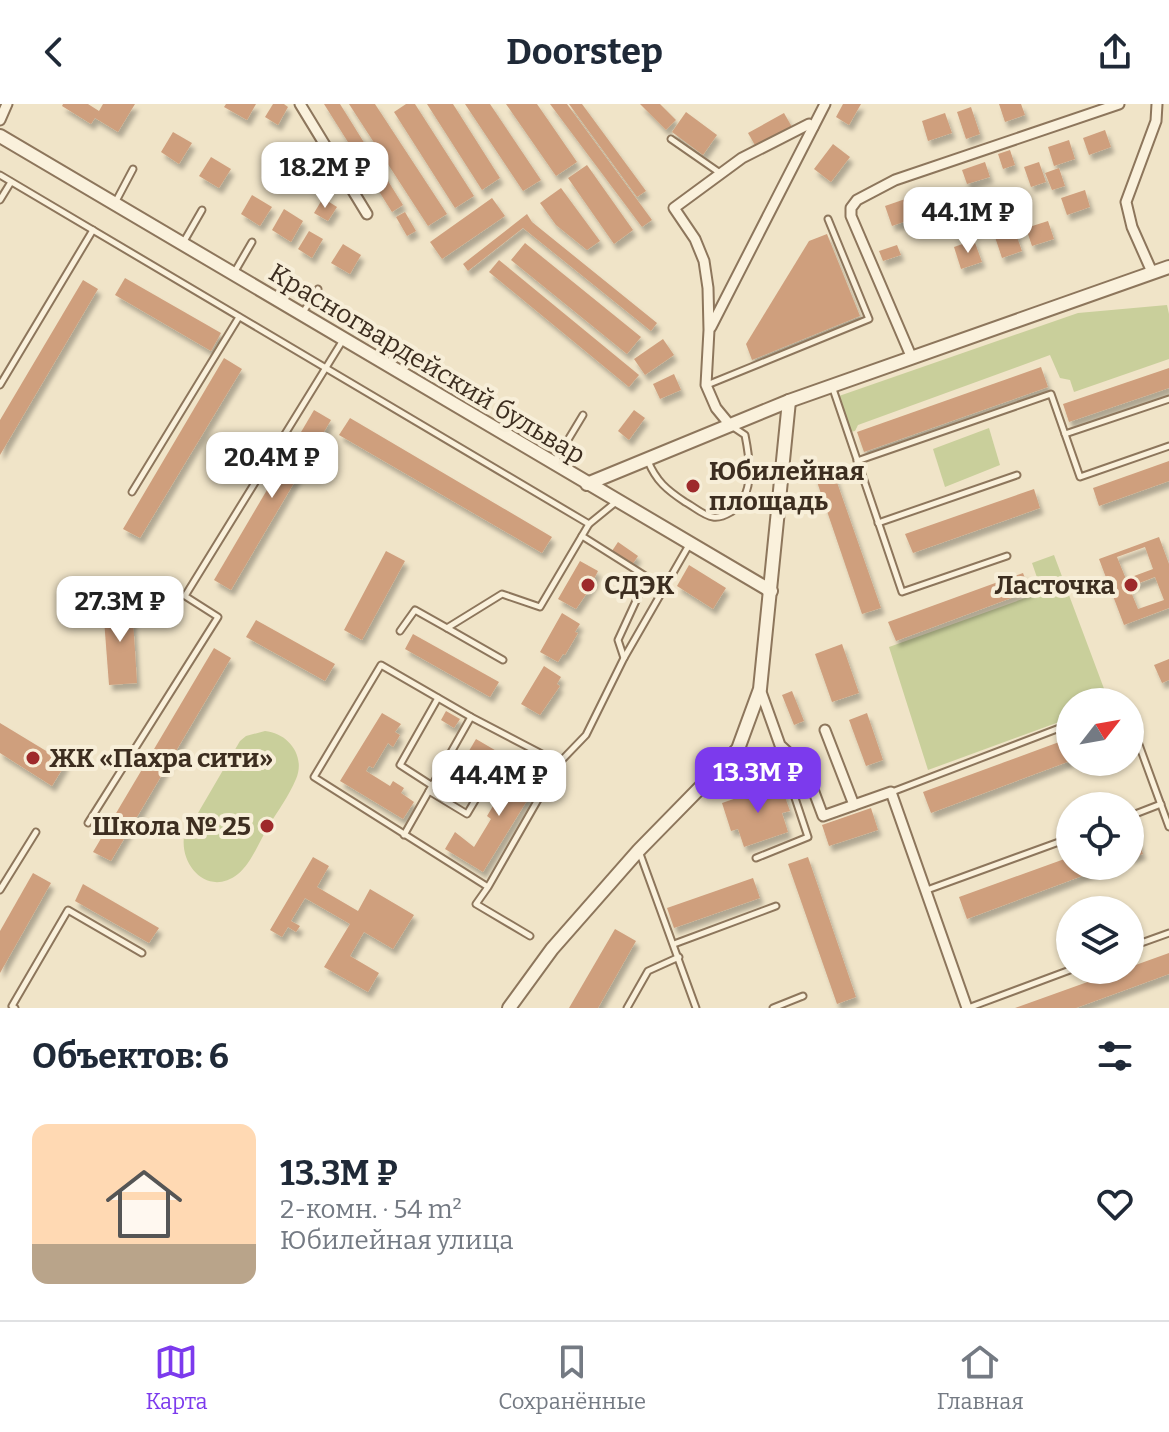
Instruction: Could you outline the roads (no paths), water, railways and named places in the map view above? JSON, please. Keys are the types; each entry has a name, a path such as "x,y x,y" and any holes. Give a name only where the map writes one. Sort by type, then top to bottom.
{"street":[{"path":"0,120 7,104"},
{"path":"300,104 367,214"},
{"path":"709,330 825,104"},
{"path":"911,356 851,216 851,208 857,200 895,180 1119,104"},
{"path":"1152,272 1132,227 1126,202 1156,121 1157,104"},
{"path":"730,425 716,408 706,385 709,330 704,261 695,239 674,208 742,158 809,124 813,127"},
{"name":"Красногвардейский бульвар","path":"0,136 587,484 789,401 1169,267"},
{"path":"509,1008 552,949 639,850 738,749 760,689 789,401"},
{"path":"587,484 771,591"},
{"path":"760,689 780,745 805,768 823,816 891,792 968,1008"},
{"path":"825,730 854,805"}],"lane":[{"path":"671,139 721,174"},
{"path":"115,204 133,169"},
{"path":"0,175 589,524"},
{"path":"0,200 11,182"},
{"path":"183,244 202,210"},
{"path":"706,385 869,319 828,219"},
{"path":"0,385 93,230"},
{"path":"233,274 252,242"},
{"path":"302,315 318,289"},
{"path":"132,492 239,317"},
{"path":"88,823 218,617 185,596 343,339"},
{"path":"832,385 902,592 1007,556"},
{"path":"857,461 1051,394 1080,477 1169,446"},
{"path":"1065,434 1169,399"},
{"path":"553,463 583,415"},
{"path":"647,460 653,475 666,490 711,517 724,516 742,501 748,485 749,457 745,435 730,425"},
{"path":"878,523 1017,475"},
{"path":"447,628 502,594 540,607 589,524 617,502"},
{"path":"582,536 647,577 618,640 624,658"},
{"path":"530,936 476,904 559,763 586,735 624,658 690,544"},
{"path":"400,631 415,610 503,660"},
{"path":"488,887 314,777 381,665 559,763"},
{"path":"438,698 400,765 467,814 483,787 444,764"},
{"path":"404,835 471,717"},
{"path":"891,792 1056,729"},
{"path":"738,749 788,777 808,837 756,858"},
{"path":"1144,758 1169,827"},
{"path":"1144,811 1161,804"},
{"path":"0,890 36,832"},
{"path":"926,890 1056,843"},
{"path":"639,850 696,1008"},
{"path":"674,944 776,906"},
{"path":"15,1008 12,1006 68,910 142,953"},
{"path":"1144,942 1169,933"},
{"path":"627,1008 648,971 679,957"},
{"path":"968,1008 1056,975"},
{"path":"773,1008 803,996"}],"place":[{"name":"Юбилейная площадь","path":"693,486"},
{"name":"СДЭК","path":"588,585"},
{"name":"Ласточка","path":"1131,585"},
{"name":"ЖК «Пахра сити»","path":"33,758"},
{"name":"Школа № 25","path":"267,826"}]}
